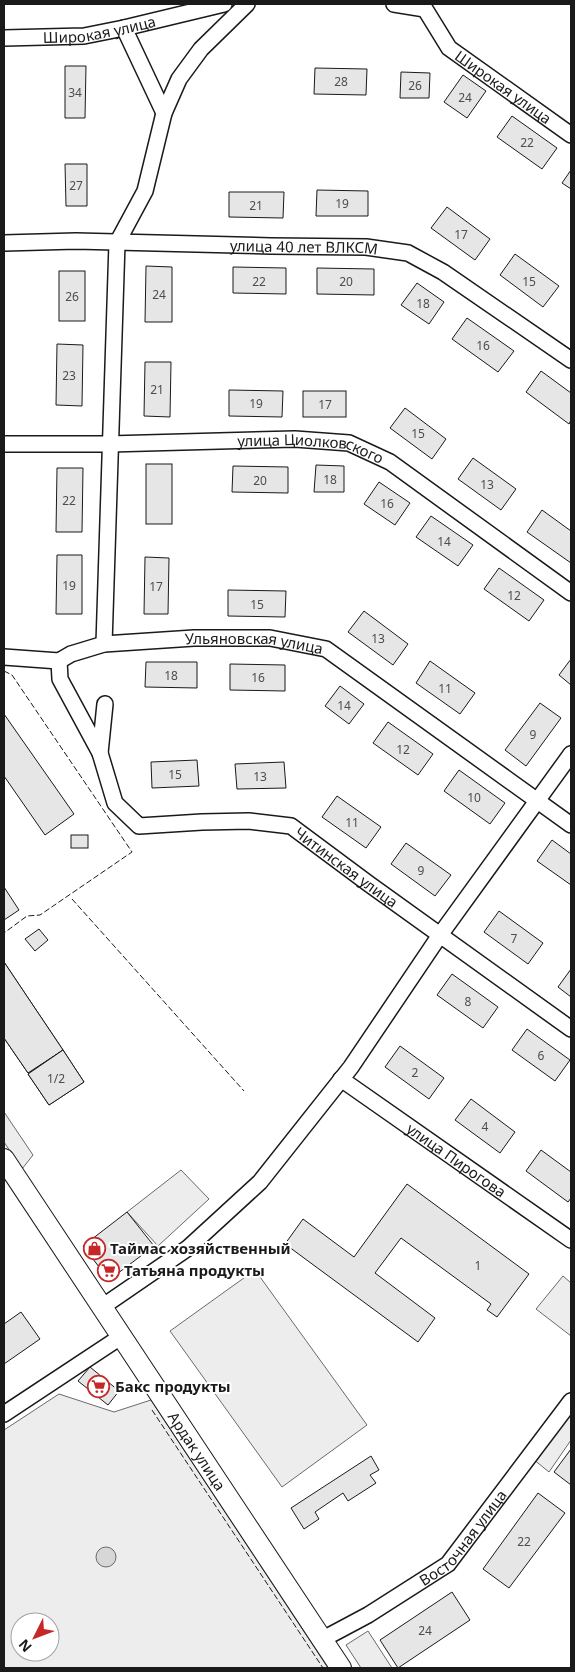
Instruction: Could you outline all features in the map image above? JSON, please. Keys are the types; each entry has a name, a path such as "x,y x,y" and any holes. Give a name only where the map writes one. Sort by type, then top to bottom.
{"street":[{"name":"Широкая улица","path":"4,38 84,36 224,4"},
{"path":"104,644 117,243 145,191 164,113 178,80 201,49 247,4"},
{"name":"Широкая улица","path":"394,4 425,10 449,48 571,135"},
{"path":"124,28 164,113"},
{"name":"улица 40 лет ВЛКСМ","path":"4,243 76,241 366,247 408,253 443,272 571,360"},
{"name":"улица Циолковского","path":"4,444 109,444 295,439 349,443 390,462 571,593"},
{"name":"Ульяновская улица","path":"4,657 59,661 71,654 104,644 194,638 270,638 326,648 571,825"},
{"path":"59,661 60,679 100,753"},
{"path":"100,753 105,704"},
{"name":"Читинская улица","path":"100,753 115,804 139,826 249,821 291,826 571,1029"},
{"path":"102,1307 188,1248 260,1182 341,1079 440,935 571,754"},
{"name":"улица Пирогова","path":"341,1079 571,1240"},
{"name":"Ардак улица","path":"4,1159 341,1668"},
{"path":"4,1414 122,1336"},
{"name":"Восточная улица","path":"323,1640 368,1615 448,1564 571,1401"}],"shaded area":[{"path":"4,1112 33,1155 22,1169 4,1142"},
{"path":"181,1170 209,1199 158,1246 127,1212"},
{"path":"255,1270 367,1425 282,1487 170,1331"},
{"path":"563,1276 571,1283 571,1336 536,1309"},
{"path":"59,1394 114,1412 151,1400 328,1668 4,1668 4,1430"},
{"path":"571,1407 571,1440 549,1472 533,1459"},
{"path":"106,1547 113,1550 116,1557 113,1564 106,1567 99,1564 96,1557 99,1550"},
{"path":"368,1631 392,1668 361,1668 346,1645"}],"building":[{"path":"65,66 86,66 85,118 65,118"},
{"path":"315,68 367,69 366,95 314,94"},
{"path":"401,72 430,73 429,98 400,98"},
{"path":"463,75 486,91 467,118 444,102"},
{"path":"512,116 557,148 542,169 497,137"},
{"path":"65,164 87,164 87,206 66,206"},
{"path":"571,170 571,189 562,183"},
{"path":"317,190 368,191 368,216 316,216"},
{"path":"229,192 284,192 283,218 229,217"},
{"path":"447,207 490,239 475,260 431,228"},
{"path":"515,254 559,286 543,307 500,275"},
{"path":"146,266 172,267 172,322 145,322"},
{"path":"233,267 286,268 286,294 233,293"},
{"path":"317,268 374,269 374,295 317,294"},
{"path":"59,271 85,271 85,321 59,321"},
{"path":"417,283 444,302 429,324 401,305"},
{"path":"467,318 514,351 498,372 452,339"},
{"path":"57,344 83,345 82,406 56,405"},
{"path":"145,362 171,362 170,417 144,416"},
{"path":"541,371 571,393 571,420 569,424 526,392"},
{"path":"229,390 283,391 282,417 229,416"},
{"path":"303,391 346,391 346,417 303,417"},
{"path":"405,408 446,439 432,459 390,428"},
{"path":"473,458 516,489 501,510 458,479"},
{"path":"146,464 172,464 172,524 146,524"},
{"path":"316,465 344,466 344,492 314,492"},
{"path":"233,466 288,467 288,493 232,492"},
{"path":"57,468 83,468 82,532 56,532"},
{"path":"379,482 410,503 395,525 364,504"},
{"path":"542,510 571,531 571,563 527,532"},
{"path":"431,516 473,545 458,566 416,537"},
{"path":"57,555 82,555 82,614 56,614"},
{"path":"145,557 169,558 168,614 144,614"},
{"path":"499,568 544,600 529,621 484,589"},
{"path":"228,590 286,591 285,617 228,616"},
{"path":"364,611 408,644 393,665 348,632"},
{"path":"571,659 571,685 559,675"},
{"path":"430,661 475,693 460,714 416,683"},
{"path":"146,662 197,662 197,688 145,687"},
{"path":"230,664 285,665 285,691 230,690"},
{"path":"340,686 364,704 349,724 325,706"},
{"path":"540,703 561,718 526,766 505,750"},
{"path":"4,714 74,814 45,835 4,776"},
{"path":"388,722 433,754 418,775 373,743"},
{"path":"197,760 199,786 152,788 151,762"},
{"path":"284,762 286,788 237,789 235,764"},
{"path":"459,770 505,803 490,824 444,791"},
{"path":"337,796 381,827 366,848 322,817"},
{"path":"71,835 88,835 88,848 71,848"},
{"path":"552,840 571,854 571,885 537,861"},
{"path":"406,843 451,875 435,896 391,864"},
{"path":"4,887 19,910 4,920"},
{"path":"499,911 543,943 528,964 484,932"},
{"path":"39,929 48,940 35,951 25,939"},
{"path":"4,962 63,1050 28,1073 4,1038"},
{"path":"4,962 63,1050 28,1073 4,1038"},
{"path":"571,969 571,997 558,987"},
{"path":"452,974 498,1007 483,1028 437,995"},
{"path":"527,1029 570,1060 555,1081 512,1050"},
{"path":"400,1046 444,1078 429,1099 385,1067"},
{"path":"63,1050 84,1082 49,1105 28,1074"},
{"path":"63,1050 84,1082 49,1105 28,1074"},
{"path":"471,1099 515,1132 500,1153 455,1120"},
{"path":"541,1150 571,1172 571,1198 568,1202 526,1171"},
{"path":"407,1184 529,1274 497,1317 487,1310 491,1304 401,1238 375,1273 435,1318 418,1342 285,1244 303,1219 354,1257"},
{"path":"127,1212 154,1246 109,1280 83,1246"},
{"path":"21,1312 40,1339 4,1364 4,1324"},
{"name":"Бакс продукты","path":"90,1367 119,1391 108,1405 78,1381"},
{"path":"571,1449 571,1485 554,1472"},
{"path":"371,1456 379,1470 370,1475 376,1483 348,1501 343,1493 315,1512 319,1519 304,1529 291,1508"},
{"path":"538,1493 565,1513 509,1588 483,1569"},
{"path":"452,1592 470,1620 398,1668 380,1640"}],"fence":[{"path":"4,671 12,675 132,852 40,915 27,916 4,933"},
{"path":"72,899 244,1091"},
{"path":"152,1410 323,1668"}],"place":[{"name":"Таймас хозяйственный","path":"94,1248"},
{"name":"Татьяна продукты","path":"108,1270"},
{"name":"Бакс продукты","path":"99,1386"}]}
